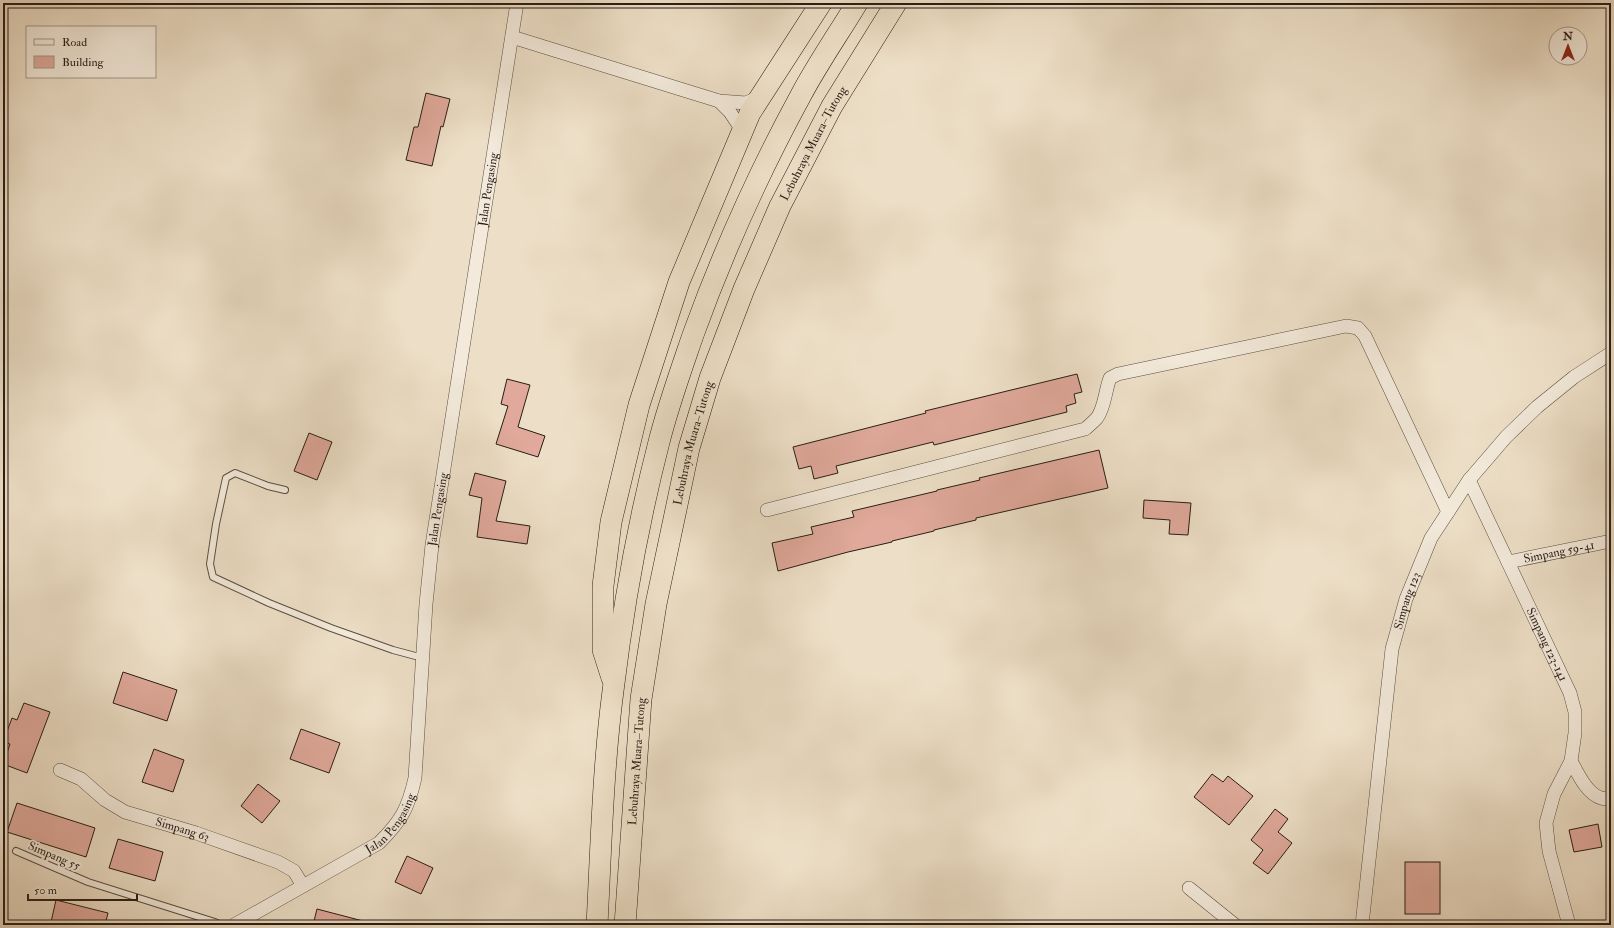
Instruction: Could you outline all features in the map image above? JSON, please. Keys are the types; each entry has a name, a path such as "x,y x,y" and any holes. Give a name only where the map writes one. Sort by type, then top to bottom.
{"highway":[{"path":"614,685 603,650 603,586 613,515 639,405 679,282 742,130 750,113 821,3"},
{"path":"597,925 604,796 614,685 626,601 659,441 684,360 714,279 751,194 802,92 857,3"},
{"name":"Lebuhraya Muara–Tutong","path":"625,925 641,699 656,604 689,448 710,378 744,289 780,206 832,106 896,3"}],"street":[{"name":"Jalan Pengasing","path":"234,925 378,843 393,829 403,815 411,796 415,778 424,658 426,604 432,545 517,3"},
{"path":"512,37 719,101 746,103 760,97"},
{"path":"719,101 730,112 742,130"},
{"path":"767,510 1085,429 1097,418 1103,404 1110,378 1118,374 1346,326 1358,328 1365,336 1448,512"},
{"name":"Simpang 123","path":"1362,925 1392,649 1409,592 1431,538 1469,480 1506,437 1537,407 1574,377 1611,352"},
{"name":"Simpang 123-141","path":"1469,480 1570,693 1575,712 1575,732 1571,761 1554,794 1546,823 1549,851 1569,925"},
{"name":"Simpang 59-41","path":"1508,562 1611,541"},
{"path":"1571,761 1592,793 1602,799 1611,799"},
{"name":"Simpang 63","path":"60,770 81,779 105,800 126,812 196,833 278,862 294,872 303,886"},
{"path":"1189,888 1234,925"}],"lane":[{"path":"285,490 268,486 234,472 226,478 216,524 210,564 213,577 269,604 393,650 424,658"},
{"name":"Simpang 55","path":"16,851 88,882 221,925"}],"building":[{"path":"426,93 450,99 443,127 441,126 432,166 406,160 414,127 418,127"},
{"path":"1077,374 1082,392 1074,394 1076,403 1066,406 1067,412 934,445 933,442 836,466 838,473 814,479 811,466 799,469 793,447 926,413 925,411"},
{"path":"507,379 530,385 518,427 545,436 538,457 496,444 508,406 501,404"},
{"path":"309,433 332,442 317,480 294,471"},
{"path":"1099,450 1108,488 976,518 976,520 778,571 772,543 813,534 811,527 854,517 852,511 980,480 979,478"},
{"path":"475,473 506,481 496,521 530,526 527,544 477,537 482,498 469,495"},
{"path":"1144,500 1191,503 1188,535 1169,534 1170,520 1143,518"},
{"path":"123,672 177,690 167,721 113,703"},
{"path":"24,703 50,712 27,773 3,764 10,744 3,742 12,718 17,720"},
{"path":"301,729 340,743 329,773 290,759"},
{"path":"154,749 184,760 173,792 142,782"},
{"path":"1212,774 1223,782 1228,776 1253,796 1229,825 1194,797"},
{"path":"258,784 280,801 262,823 241,806"},
{"path":"17,803 95,828 86,857 7,832"},
{"path":"1275,809 1288,819 1278,832 1292,843 1268,874 1253,863 1263,850 1251,840"},
{"path":"1598,824 1602,847 1574,852 1569,830"},
{"path":"118,839 163,852 155,881 109,868"},
{"path":"407,856 433,868 421,894 395,882"},
{"path":"1405,862 1440,862 1440,914 1405,914"},
{"path":"56,900 108,913 105,925 62,925 51,922"},
{"path":"317,909 363,921 363,925 313,925"}]}
